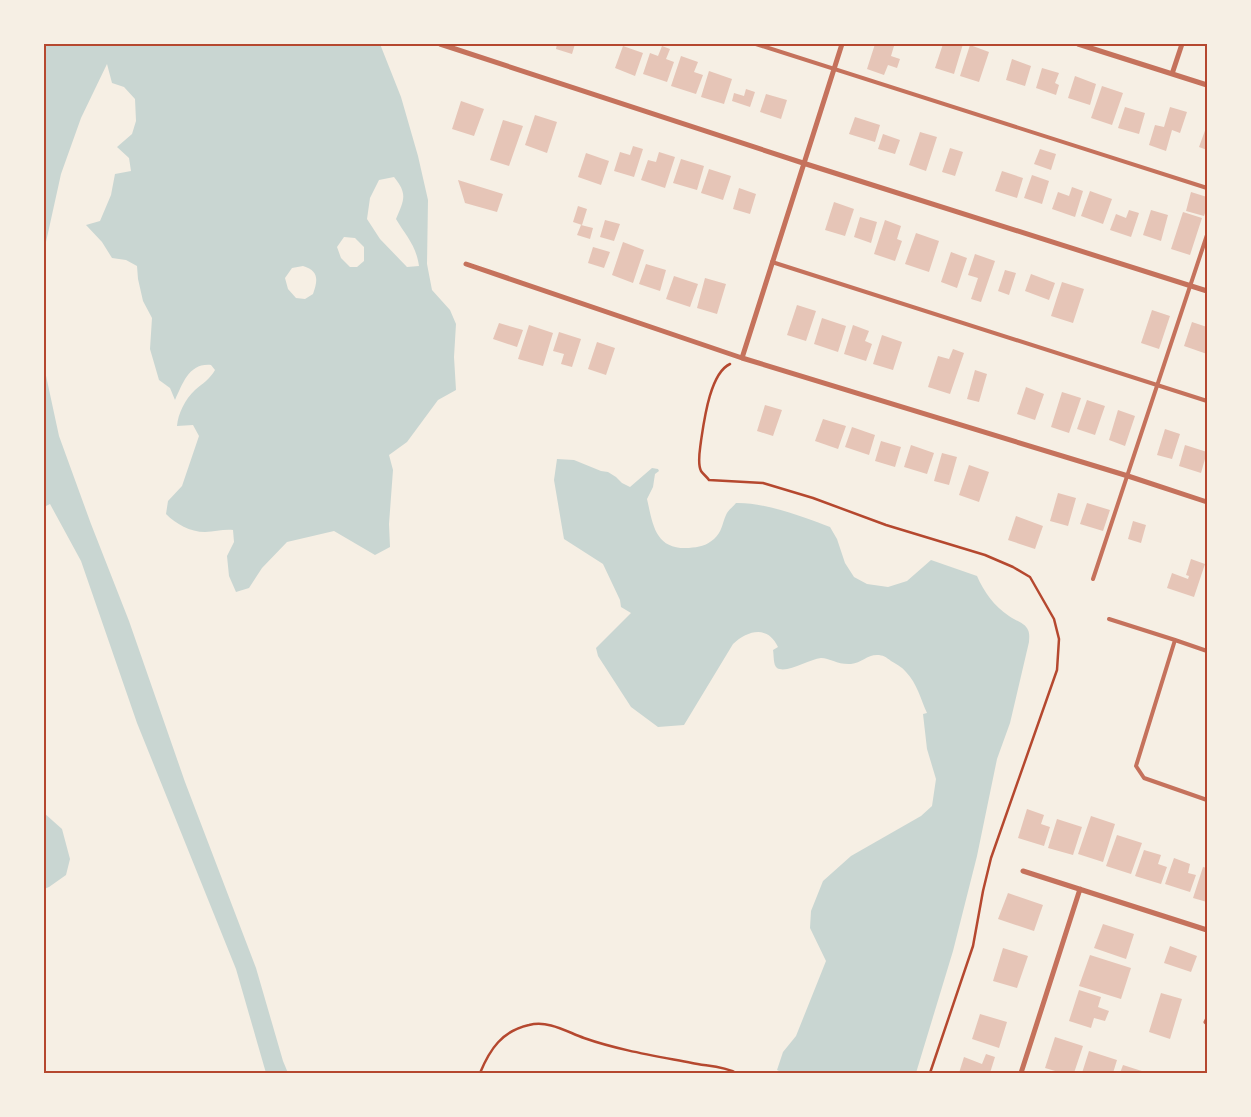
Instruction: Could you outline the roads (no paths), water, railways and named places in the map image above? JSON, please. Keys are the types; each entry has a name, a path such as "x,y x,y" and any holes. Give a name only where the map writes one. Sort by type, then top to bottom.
{"street":[{"path":"440,44 803,163 1207,291"},
{"path":"742,358 842,44"},
{"path":"1078,44 1207,85"},
{"path":"1172,74 1182,44"},
{"path":"466,264 742,358 1207,502"},
{"path":"1023,871 1207,930"},
{"path":"1021,1073 1080,889"}],"lane":[{"path":"756,44 1207,188"},
{"path":"1093,579 1192,286 1207,236"},
{"path":"772,262 1207,401"},
{"path":"1109,619 1207,651"},
{"path":"1175,640 1136,766 1144,778 1207,800"}]}
